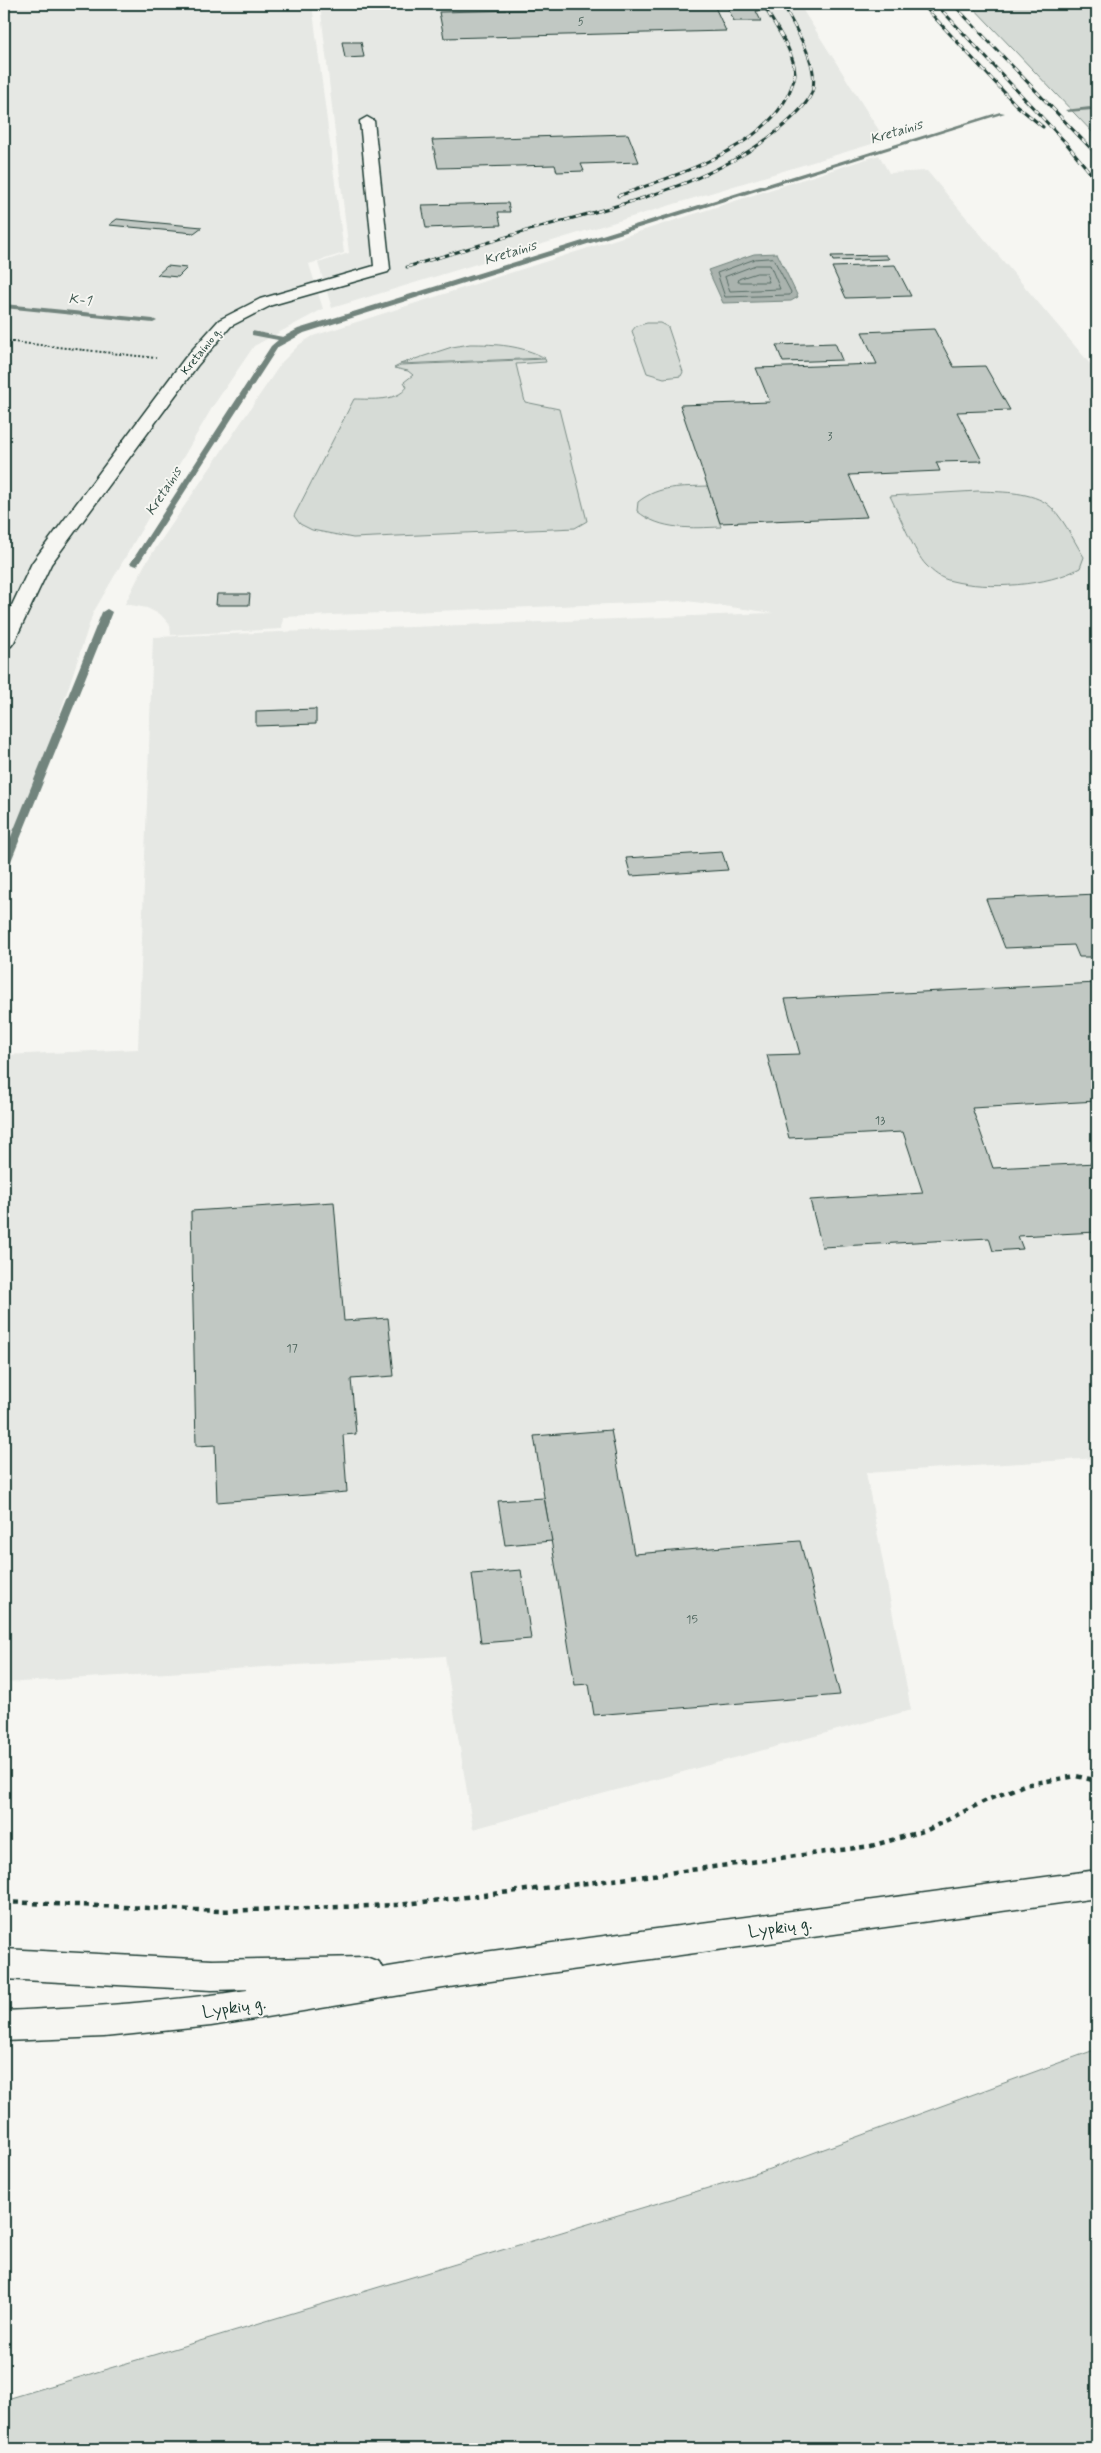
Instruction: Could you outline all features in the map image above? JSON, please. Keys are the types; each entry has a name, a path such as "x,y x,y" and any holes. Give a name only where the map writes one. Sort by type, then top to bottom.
{"street":[{"name":"Kretainio g.","path":"4,642 42,563 192,362 225,323 242,313 297,292 382,269 367,122"},
{"name":"Lypkių g.","path":"4,2026 104,2022 211,2012 462,1970 1097,1884"},
{"name":"Lypkių g.","path":"4,1964 212,1975 462,1970"}],"path":[{"path":"4,341 192,362"},
{"path":"4,1902 220,1911 397,1905 630,1878 871,1846 927,1830 987,1800 1024,1785 1076,1776 1097,1782"}],"shaded area":[{"path":"4,4 312,4 344,253 309,264 323,309 254,346 213,406 93,613 4,883"},
{"path":"320,4 799,4 885,140 332,308 318,263 349,253"},
{"path":"970,4 1097,4 1097,137"},
{"path":"879,155 889,173 927,171 1097,372 1097,1458 866,1473 911,1710 473,1829 445,1656 4,1683 4,1055 138,1049 153,637 773,613 687,601 283,617 282,629 171,635 170,625 161,615 147,608 125,604 145,564 282,362 300,344 313,336"},
{"path":"647,323 660,323 668,327 683,372 681,376 664,378 647,373 632,331 636,326"},
{"path":"470,344 518,348 545,358 400,364 452,347"},
{"path":"545,359 546,362 516,364 525,402 559,409 587,521 575,528 353,538 312,530 300,524 294,516 354,399 390,397 403,392 407,387 404,382 413,375 408,371 394,368 400,365"},
{"path":"708,486 721,527 688,528 666,525 656,522 637,511 638,502 654,492 680,487"},
{"path":"978,491 1022,494 1046,503 1062,520 1084,557 1080,568 1052,579 1000,586 967,584 944,579 934,573 917,552 890,496"},
{"path":"1097,2049 1097,2449 4,2449 4,2400 761,2172"}],"water":[{"path":"777,253 798,297 791,301 723,303 708,270 754,254"}],"building":[{"path":"726,4 775,4 778,10 756,11 761,21 734,21"},
{"path":"714,5 726,31 444,38 439,12"},
{"path":"342,42 361,42 364,57 345,58"},
{"path":"628,134 639,162 581,164 584,171 557,172 555,165 438,168 432,140"},
{"path":"508,203 510,212 498,212 501,225 426,228 422,205"},
{"path":"117,219 202,227 194,233 109,225"},
{"path":"886,255 889,259 833,261 831,256"},
{"path":"895,265 911,296 846,298 832,267"},
{"path":"167,266 187,268 178,277 157,275"},
{"path":"934,329 954,367 985,366 1010,410 957,412 982,461 936,462 940,471 849,475 867,517 720,523 680,405 770,402 756,368 877,364 862,332"},
{"path":"835,343 842,360 783,362 776,345"},
{"path":"217,594 250,594 249,605 216,605"},
{"path":"316,709 316,724 256,726 256,711"},
{"path":"722,852 728,870 631,876 626,858"},
{"path":"1097,894 1097,957 1079,957 1074,945 1005,948 986,899"},
{"path":"1097,983 1097,1101 972,1108 993,1168 1097,1163 1097,1232 1018,1236 1023,1249 993,1251 989,1238 822,1247 810,1200 923,1193 903,1132 789,1138 767,1055 800,1054 785,999"},
{"path":"334,1202 344,1321 388,1318 394,1376 351,1379 356,1434 343,1435 347,1492 217,1502 215,1445 196,1446 191,1211"},
{"path":"611,1430 634,1554 800,1541 840,1695 594,1715 589,1684 575,1685 534,1436"},
{"path":"544,1498 552,1541 505,1545 498,1501"},
{"path":"521,1570 531,1639 481,1643 472,1574"}],"waterway":[{"name":"Kretainis","path":"1068,110 1090,109"},
{"name":"Kretainis","path":"284,339 301,331 1002,113"},
{"name":"K-1","path":"4,306 153,321"},
{"name":"K-1","path":"255,333 284,339"},
{"name":"Kretainis","path":"134,564 275,346 284,339"},
{"name":"Kretainis","path":"4,866 107,612"}],"railway":[{"path":"407,267 631,202 666,190 700,177 733,161 763,142 801,109 810,97 813,88 814,78 809,56 783,4"},
{"path":"922,4 1016,105 1043,127"},
{"path":"936,4 1066,143 1097,181"},
{"path":"953,4 1097,155"},
{"path":"618,196 691,169 717,157 741,143 762,127 780,109 794,79 794,65 792,57 767,11"}]}
